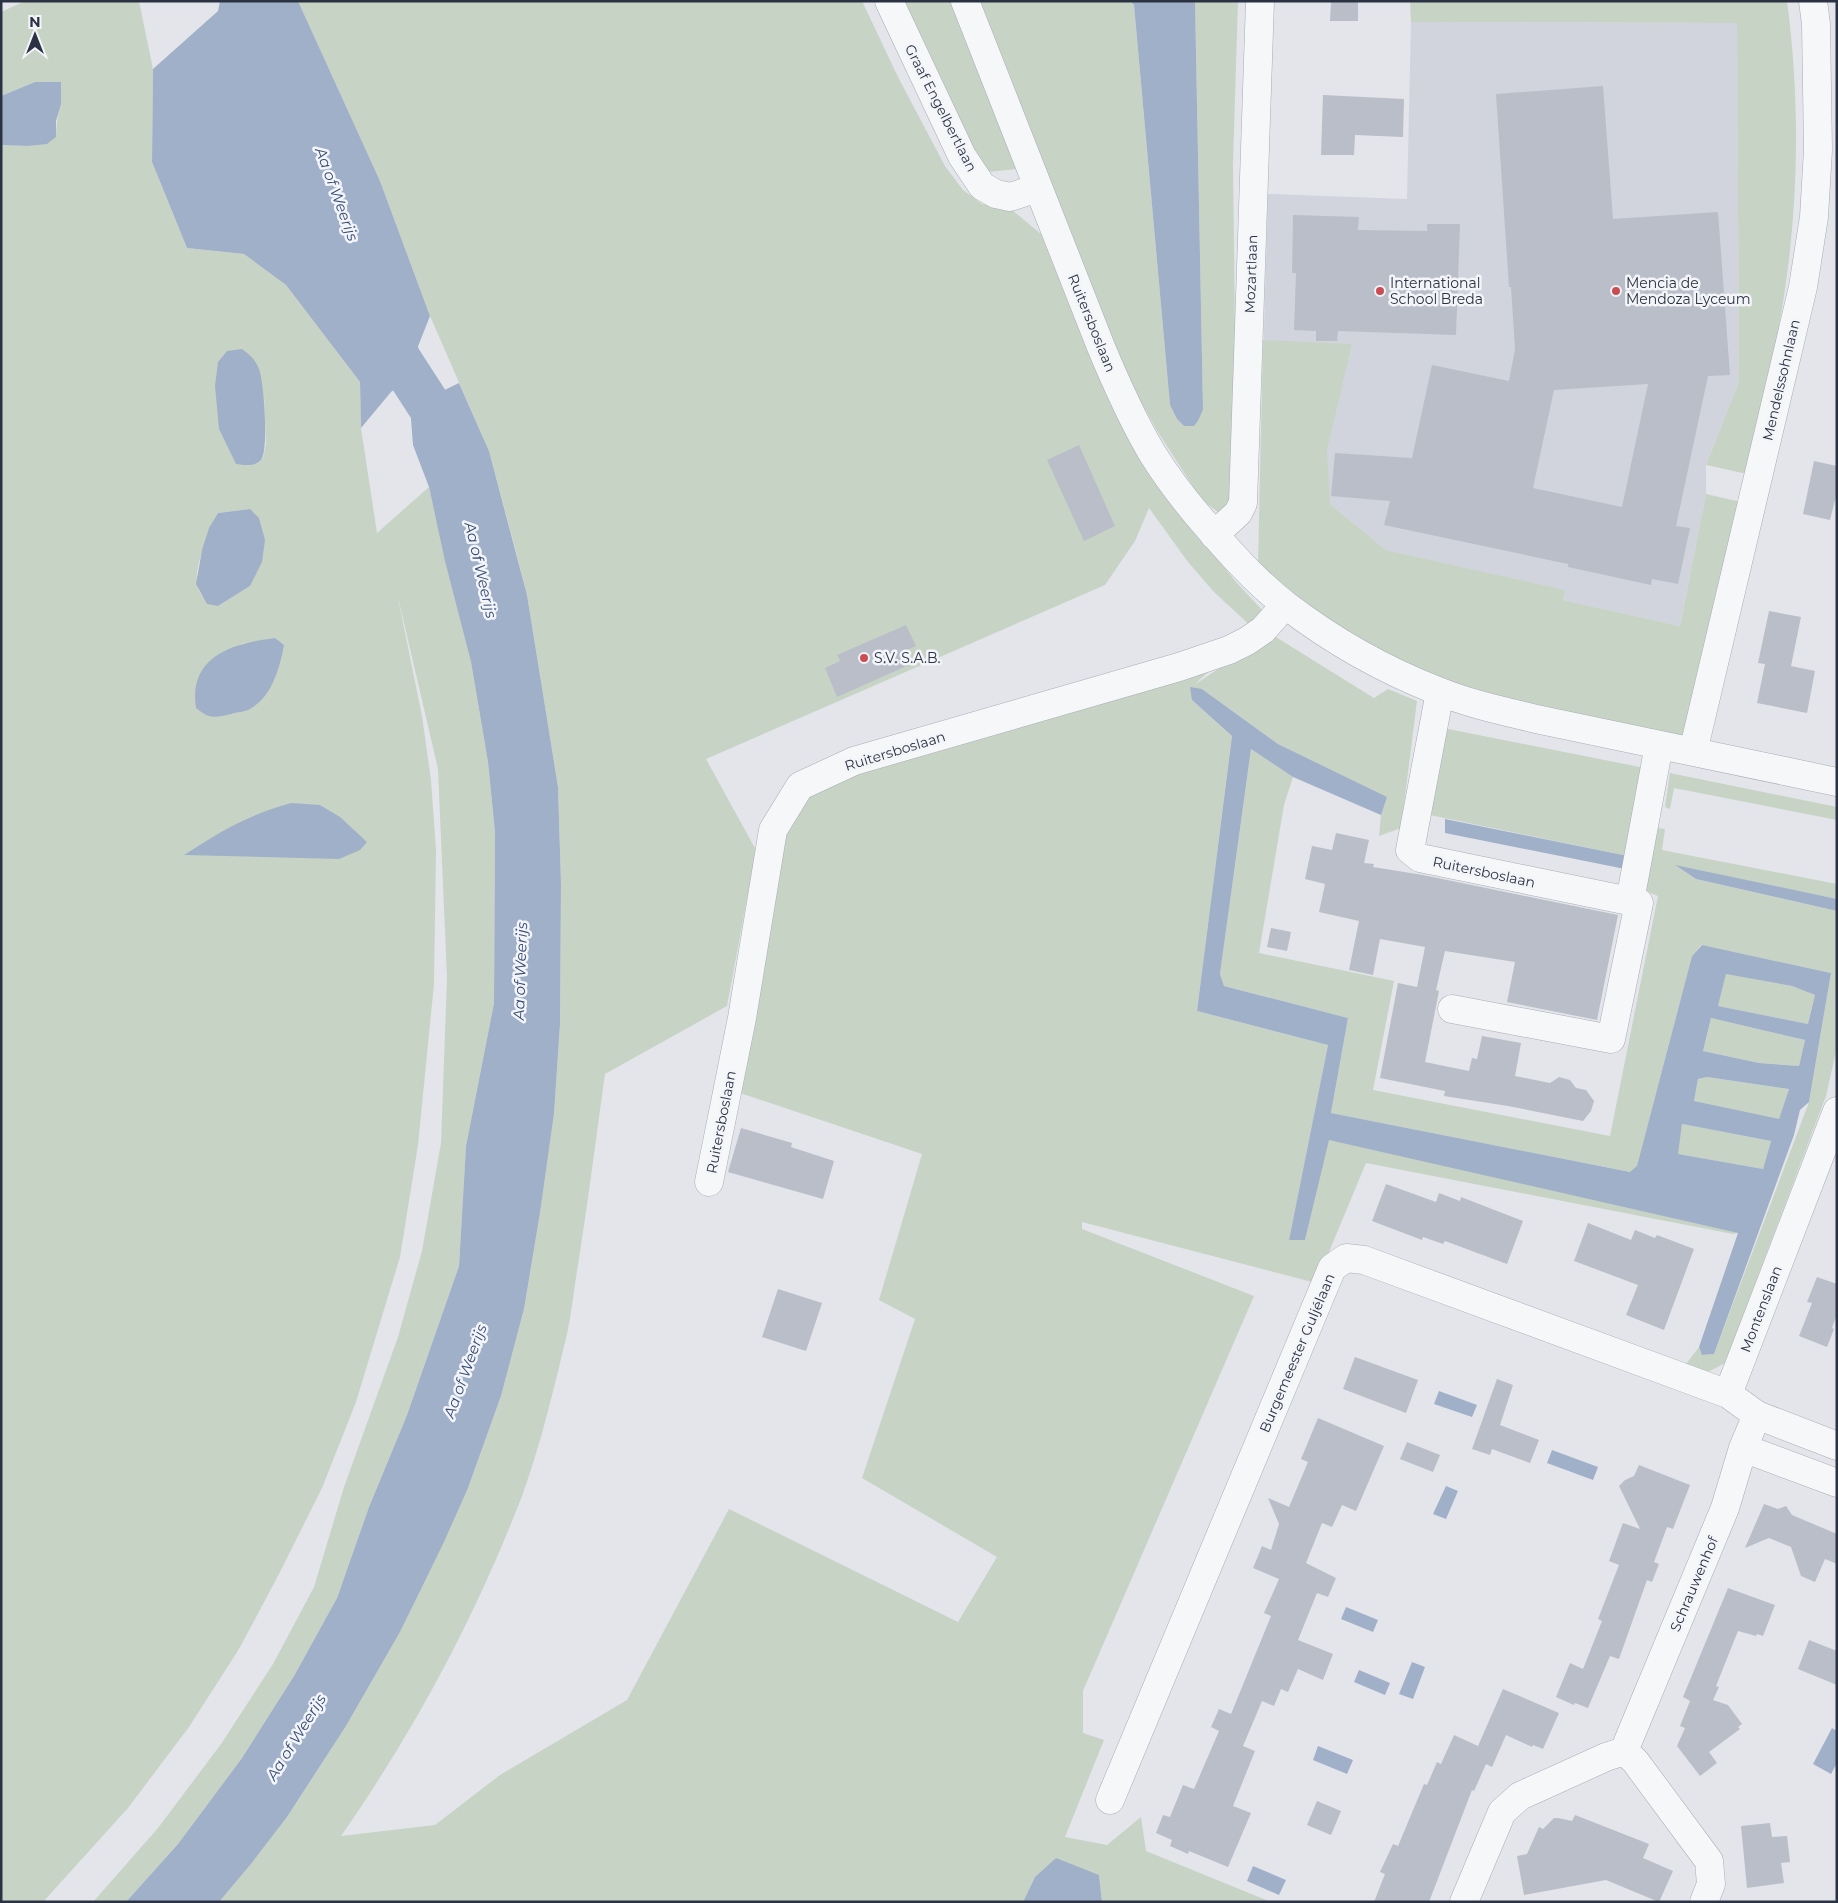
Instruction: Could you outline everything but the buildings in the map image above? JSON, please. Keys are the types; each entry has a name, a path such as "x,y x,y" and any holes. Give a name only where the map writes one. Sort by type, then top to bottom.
{"street":[{"name":"Graaf Engelbertlaan","path":"889,1 962,156 982,186 996,194 1010,197 1038,188"},
{"name":"Ruitersboslaan","path":"965,1 1101,347 1132,415 1164,471 1188,504 1247,570 1285,605 1366,658 1394,673 1440,692 1488,708 1837,782"},
{"name":"Mozartlaan","path":"1214,534 1238,513 1243,503 1260,1"},
{"name":"Mendelssohnlaan","path":"1693,752 1804,287 1814,217 1822,16"},
{"name":"Ruitersboslaan","path":"709,1182 742,1018 773,830 800,786 854,761 1179,667 1229,650 1263,630 1285,605"},
{"name":"Ruitersboslaan","path":"1440,692 1410,850 1420,858 1630,902"},
{"path":"1452,1009 1611,1039 1640,904 1630,902 1659,745"},
{"name":"Montenslaan","path":"1728,1394 1837,1112"},
{"name":"Burgemeester Guljélaan","path":"1110,1800 1332,1268 1346,1258 1364,1260 1728,1394"},
{"path":"1728,1394 1758,1415 1837,1446"},
{"name":"Schrauwenhof","path":"1624,1751 1725,1508 1743,1448 1758,1415"},
{"path":"1743,1448 1837,1483"},
{"path":"1464,1902 1502,1812 1520,1796 1606,1757 1624,1751 1635,1761 1710,1861 1712,1884 1704,1902"}],"shaded area":[{"name":"Mencia de Mendoza Lyceum","path":"1411,22 1737,23 1739,381 1706,465 1706,494 1680,626 1563,600 1564,590 1386,550 1330,504 1263,362 1268,194 1407,199"}],"green space":[{"path":"25,1 139,1 153,69 152,162 187,248 244,254 286,285 360,382 361,428 377,533 429,487 471,662 488,762 495,832 494,1003 466,1146 459,1266 407,1415 369,1507 337,1598 294,1676 242,1758 178,1844 126,1902 93,1902 158,1828 221,1744 273,1664 314,1587 344,1487 398,1337 422,1251 441,1143 447,978 438,769 397,593 422,716 431,780 436,850 434,984 418,1145 400,1257 356,1402 322,1488 239,1649 189,1727 128,1808 43,1902 1,1902 1,145 27,146 56,137 60,103 60,82 35,82 1,96 1,12","holes":["264,395 266,444 263,458 257,464","250,509 250,586 218,606 201,594 197,584 202,552 218,513","275,638 266,694 250,709 241,644","313,805 320,805 367,842 271,856 185,854"]},
{"path":"298,1 862,1 898,77 945,166 963,190 982,204 1012,210 1041,234 1080,331 1159,486 1236,582 1263,611 1253,628 1214,592 1188,562 1149,508 1135,541 1105,585 706,759 756,850 727,1006 605,1074 569,1325 547,1416 529,1476 485,1585 442,1671 394,1755 341,1836 435,1825 500,1775 627,1700 729,1509 958,1622 997,1557 862,1478 915,1319 879,1300 922,1154 740,1093 780,834 819,783 1221,660 1194,685 1271,634 1374,698 1388,689 1417,701 1401,828 1379,836 1381,815 1386,797 1278,744 1202,689 1192,700 1232,736 1197,1011 1328,1045 1289,1240 1305,1240 1328,1139 1739,1233 1733,1234 1366,1163 1316,1283 1082,1222 1082,1229 1254,1296 1083,1691 1083,1733 1104,1740 1065,1837 1107,1845 1141,1817 1146,1851 1271,1902 1102,1902 1099,1875 1035,1877 1023,1902 219,1902 287,1817 346,1726 400,1632 468,1488 501,1396 524,1309 554,1114 560,1024 561,884 558,787 527,595 514,544 489,451 430,316 380,181"},
{"path":"900,1 951,1 1017,169 988,172 978,165"},
{"path":"978,1 1131,1 1134,5 1170,405 1177,419 1184,426 1194,426 1203,410 1195,1 1238,1 1233,163 1237,502 1219,513 1201,499 1156,429 1130,382"},
{"path":"1410,1 1787,1 1796,111 1793,223 1780,318 1747,474 1706,465 1739,381 1737,23 1411,22"},
{"path":"1263,340 1352,344 1327,450 1330,504 1386,550 1565,590 1563,600 1680,626 1706,494 1741,502 1686,736 1508,701 1400,665 1338,627 1258,565"},
{"path":"1443,728 1645,768 1628,856 1430,815"},
{"path":"1251,749 1293,777 1284,805 1259,953 1394,981 1373,1090 1610,1136 1658,896 1648,892 1642,883 1657,828 1665,829 1662,850 1837,884 1837,899 1676,866 1696,879 1837,911 1837,1047 1826,1096 1725,1363 1708,1372 1686,1364 1699,1347 1702,1355 1714,1354 1809,1102 1831,973 1701,945 1692,956 1637,1167 1630,1172 1331,1113 1348,1018 1224,986 1220,974"},
{"path":"1670,773 1837,807 1837,820 1674,788 1670,809 1665,807"},
{"path":"1726,973 1792,986 1815,995 1808,1024 1718,1006"},
{"path":"1711,1018 1805,1040 1799,1066 1759,1063 1703,1051"},
{"path":"1707,1077 1789,1089 1779,1120 1694,1101 1698,1079"},
{"path":"1682,1124 1771,1141 1763,1169 1677,1154"}],"water":[{"path":"220,1 298,1 380,181 430,316 404,382 391,392 361,428 360,382 286,285 244,254 187,248 152,162 153,69 218,11"},
{"path":"1131,1 1195,1 1203,410 1194,426 1184,426 1177,419 1170,405 1134,5"},
{"path":"35,82 61,82 61,104 56,121 56,137 47,144 27,146 1,145 1,96"},
{"path":"242,349 256,362 259,369 263,387 265,416 263,454 259,462 249,465 236,464 219,429 215,386 218,362 227,351"},
{"path":"459,383 489,451 527,595 558,787 561,884 560,1024 554,1114 524,1309 501,1396 468,1488 443,1544 400,1632 346,1726 287,1817 219,1902 126,1902 178,1844 242,1758 294,1676 337,1598 369,1507 407,1415 459,1266 466,1146 494,1003 495,832 488,762 471,662 445,561 429,487 413,445 411,419 426,399"},
{"path":"250,509 259,518 265,540 262,562 250,586 218,606 207,604 196,584 202,550 209,528 218,513"},
{"path":"275,638 284,645 280,663 274,681 258,704 246,711 216,717 208,716 196,708 195,690 199,676 206,664 217,655 229,649 259,640"},
{"path":"1190,687 1202,689 1278,744 1387,797 1381,815 1293,777 1251,749 1220,974 1224,986 1348,1018 1331,1113 1630,1172 1637,1166 1692,956 1702,945 1831,973 1809,1102 1800,1110 1794,1135 1714,1354 1702,1355 1699,1347 1738,1233 1329,1140 1305,1240 1289,1240 1328,1045 1197,1011 1232,736 1192,700","holes":["1726,974 1792,986 1815,995 1808,1024 1718,1006","1711,1018 1805,1040 1799,1066 1759,1063 1703,1051","1707,1077 1789,1089 1779,1119 1694,1101 1698,1079","1682,1124 1771,1141 1763,1169 1678,1154"]},
{"path":"291,803 320,805 340,817 367,842 360,850 339,859 184,855 235,824"},
{"path":"1445,819 1628,856 1625,869 1445,833"},
{"path":"1675,865 1837,899 1837,911 1696,879"},
{"path":"1439,1391 1477,1405 1472,1417 1434,1404"},
{"path":"1552,1450 1598,1467 1593,1480 1547,1463"},
{"path":"1446,1486 1458,1491 1446,1519 1433,1514"},
{"path":"1346,1607 1378,1620 1373,1632 1341,1619"},
{"path":"1412,1662 1425,1667 1413,1699 1399,1694"},
{"path":"1359,1670 1390,1683 1385,1695 1354,1682"},
{"path":"1832,1728 1837,1731 1837,1763 1831,1774 1813,1764"},
{"path":"1318,1746 1353,1760 1347,1774 1313,1760"},
{"path":"1056,1858 1099,1875 1102,1902 1023,1902 1035,1877"},
{"path":"1253,1866 1286,1880 1279,1895 1247,1881"}],"waterway":[{"name":"Aa of Weerijs","path":"384,318 399,359 443,427 450,454"}],"place":[{"name":"International School Breda","path":"1380,291"},
{"name":"Mencia de Mendoza Lyceum","path":"1616,291"},
{"name":"S.V. S.A.B.","path":"864,658"}]}
